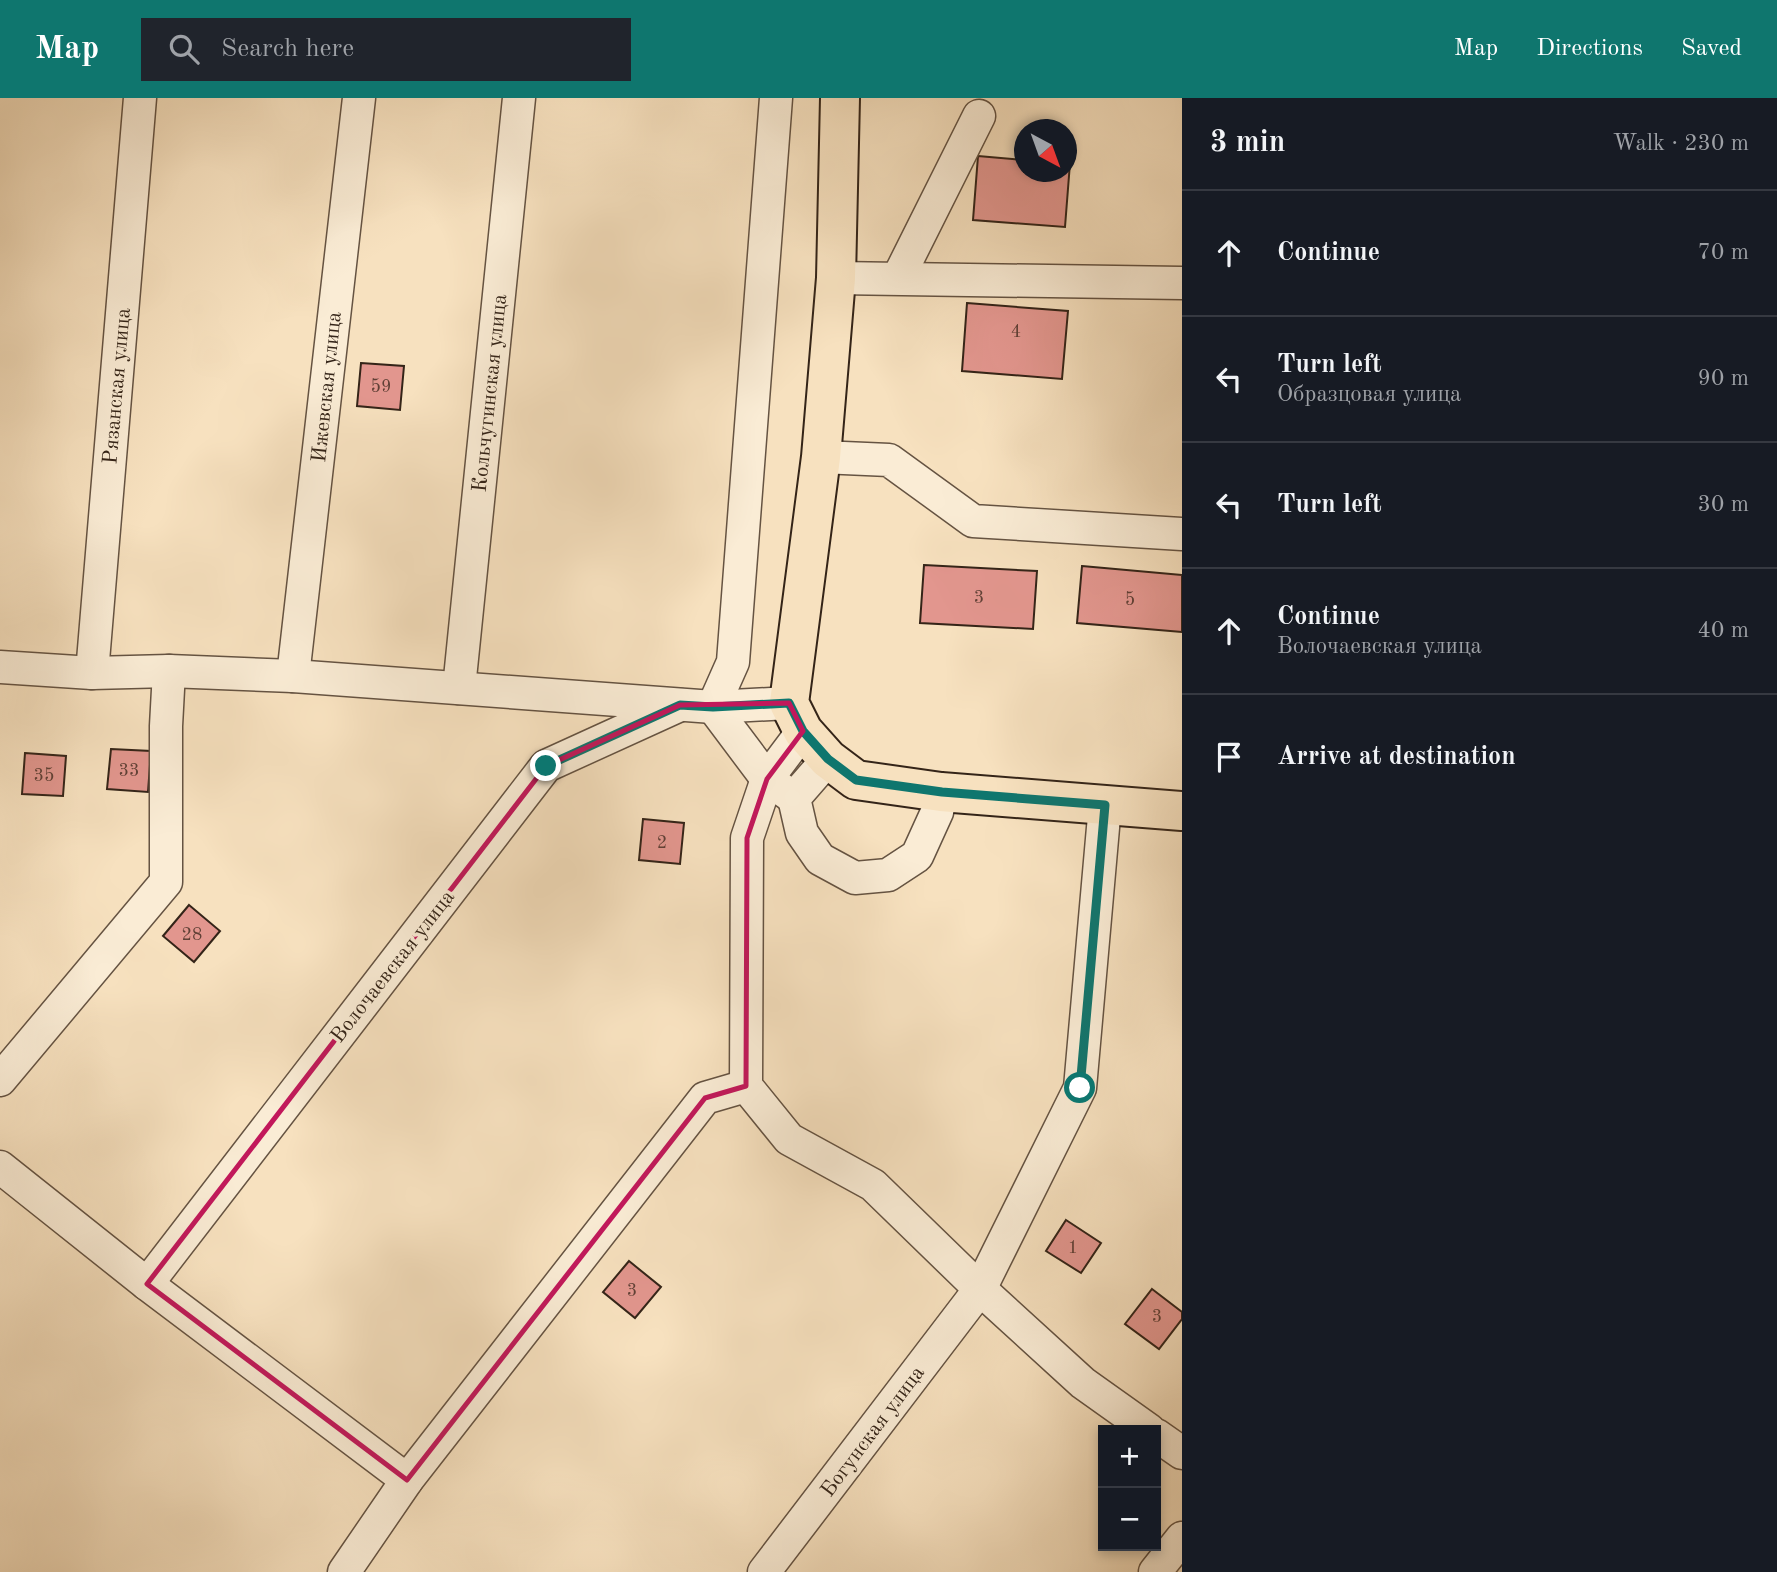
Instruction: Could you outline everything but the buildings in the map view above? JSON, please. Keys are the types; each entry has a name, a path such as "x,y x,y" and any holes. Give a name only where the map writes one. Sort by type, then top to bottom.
{"main road":[{"path":"840,98 836,278 796,717 828,759 856,780 942,792 1182,811"}],"street":[{"name":"Рязанская улица","path":"92,673 140,98"},
{"name":"Ижевская улица","path":"293,676 359,98"},
{"name":"Кольчугинская улица","path":"459,688 519,98"},
{"path":"713,707 733,662 776,98"},
{"path":"898,278 979,116"},
{"path":"836,278 1182,283"},
{"path":"821,457 889,460 973,521 1182,534"},
{"path":"0,667 92,673 169,671 293,676 713,707 796,717 767,779 747,838 746,1086 789,1139 873,1185 980,1289 1083,1383 1142,1425"},
{"path":"0,1080 166,882 166,726 169,671"},
{"name":"Волочаевская улица","path":"147,1284 546,766 680,705"},
{"path":"713,707 767,779 794,798 802,833 820,859 855,878 888,875 917,856 932,824 942,792"},
{"path":"794,798 828,759"},
{"name":"Богунская улица","path":"764,1572 980,1289 1080,1088 1105,805"},
{"path":"344,1572 407,1480 705,1098 746,1086"},
{"path":"0,1167 147,1284 407,1480"},
{"path":"1161,1438 1182,1453"},
{"path":"1155,1572 1182,1538"}],"highlighted area":[{"path":"789,703 803,731 767,779 747,838 746,1086 705,1098 407,1480 147,1284 546,766 680,705"}],"route":[{"path":"546,766 680,705 713,707 789,703 803,731 828,759 856,780 942,792 1105,805 1080,1088"}]}
